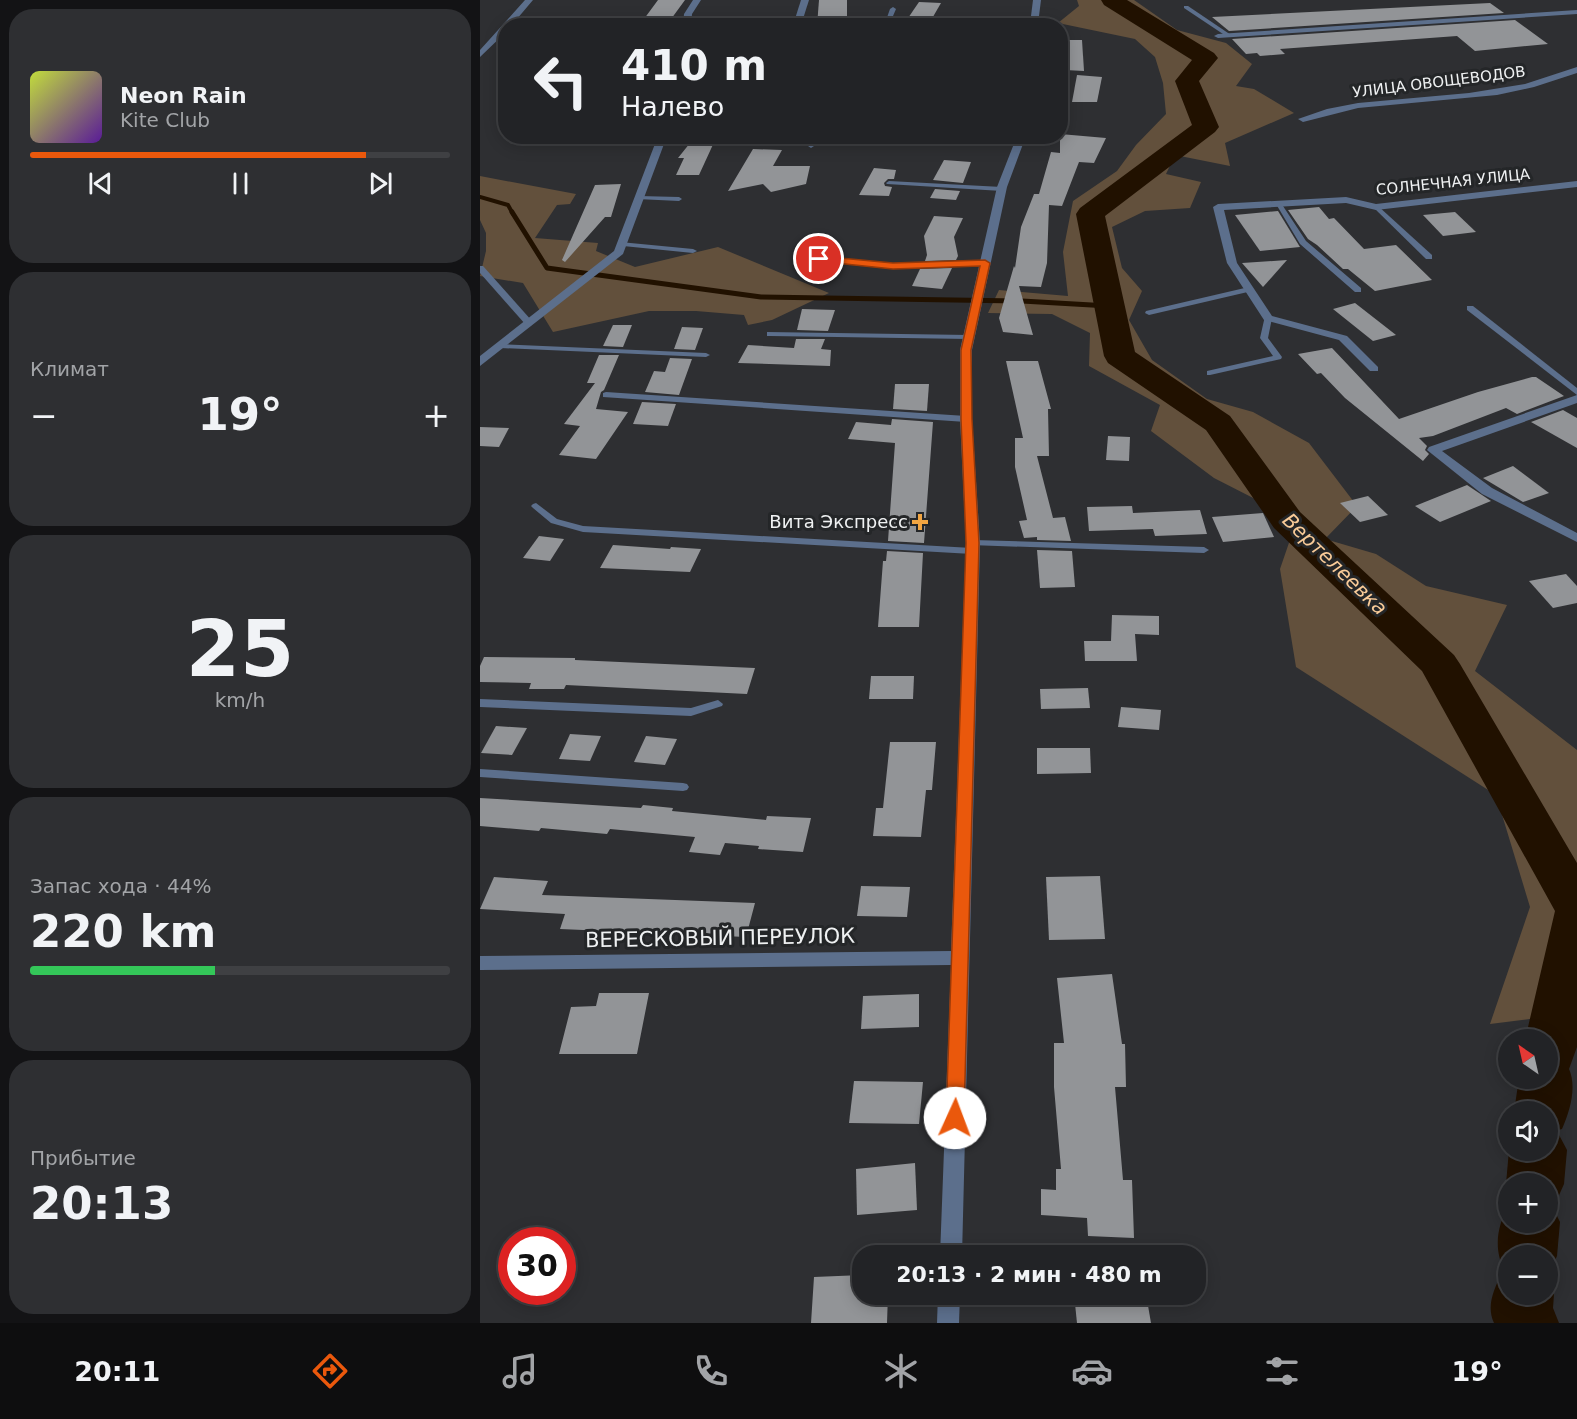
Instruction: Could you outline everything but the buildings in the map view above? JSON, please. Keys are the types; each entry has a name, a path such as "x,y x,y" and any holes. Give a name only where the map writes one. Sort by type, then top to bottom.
{"street":[{"path":"513,18 529,0"},
{"path":"688,18 697,0"},
{"path":"799,18 805,0"},
{"path":"1036,18 1037,0"},
{"path":"1218,36 1577,12"},
{"path":"480,55 498,35"},
{"name":"УЛИЦА ОВОЩЕВОДОВ","path":"1304,119 1334,108 1525,87 1577,70"},
{"path":"480,362 619,252 660,144"},
{"path":"951,1245 972,547 966,419 966,350 1002,189 1019,144"},
{"name":"СОЛНЕЧНАЯ УЛИЦА","path":"1268,318 1232,263 1218,207 1346,200 1376,207 1577,184"},
{"path":"1268,318 1343,338 1374,369"},
{"path":"1577,399 1433,450 1487,491 1577,538"},
{"name":"ВЕРЕСКОВЫЙ ПЕРЕУЛОК","path":"480,963 961,958"},
{"path":"948,1323 949,1305"}],"lane":[{"path":"1186,8 1228,35"},
{"path":"889,18 893,9"},
{"path":"889,183 1002,189"},
{"path":"639,198 679,200"},
{"path":"1279,204 1303,242 1358,290"},
{"path":"1376,207 1429,257"},
{"path":"623,244 693,251"},
{"path":"800,257 893,266 985,263"},
{"path":"480,268 529,323"},
{"path":"1149,313 1249,289"},
{"path":"1470,308 1577,392"},
{"path":"1210,373 1278,357 1264,338 1268,318"},
{"path":"770,334 969,338"},
{"path":"500,346 706,355"},
{"path":"606,395 966,419"},
{"path":"536,506 554,521 583,529 972,547 1204,550"},
{"path":"480,703 691,712 718,704"},
{"path":"480,773 683,787"}],"shaded area":[{"path":"1077,0 1134,0 1177,30 1226,43 1252,64 1236,86 1254,89 1294,113 1225,143 1230,166 1175,155 1166,174 1201,182 1190,208 1145,211 1112,227 1122,268 1142,291 1129,320 1152,360 1207,399 1253,412 1309,443 1357,506 1325,539 1376,554 1426,586 1507,605 1475,671 1577,750 1577,1013 1490,1024 1530,907 1496,795 1296,667 1280,569 1292,534 1261,502 1214,478 1151,431 1160,405 1089,366 1090,333 1052,314 988,313 999,290 1068,296 1063,252 1073,201 1117,171 1136,145 1166,114 1163,83 1155,57 1135,39 1068,25 1068,18 1064,18 1079,6"},
{"path":"480,176 576,194 570,204 557,205 535,238 598,243 596,251 635,267 718,247 829,293 772,320 748,325 744,315 696,311 649,311 553,332 523,283 480,276 486,251 486,233 480,220"}],"waterway":[{"name":"Вертелеевка","path":"1112,0 1206,58 1187,81 1206,127 1090,214 1120,356 1218,423 1287,520 1439,664 1577,906"},
{"path":"480,197 508,205 513,214"},
{"path":"512,212 547,268 761,297 1022,301 1109,306"},
{"name":"Вертелеевка","path":"1554,1029 1577,917"},
{"name":"Вертелеевка","path":"1543,1101 1545,1089"},
{"name":"Вертелеевка","path":"1536,1173 1537,1161"},
{"name":"Вертелеевка","path":"1528,1245 1529,1233"},
{"name":"Вертелеевка","path":"1522,1305 1521,1314 1528,1323"}],"place":[{"name":"Вита Экспресс","path":"920,522"}],"route":[{"path":"819,259 893,266 985,263 966,350 966,419 972,543 955,1118"}]}
